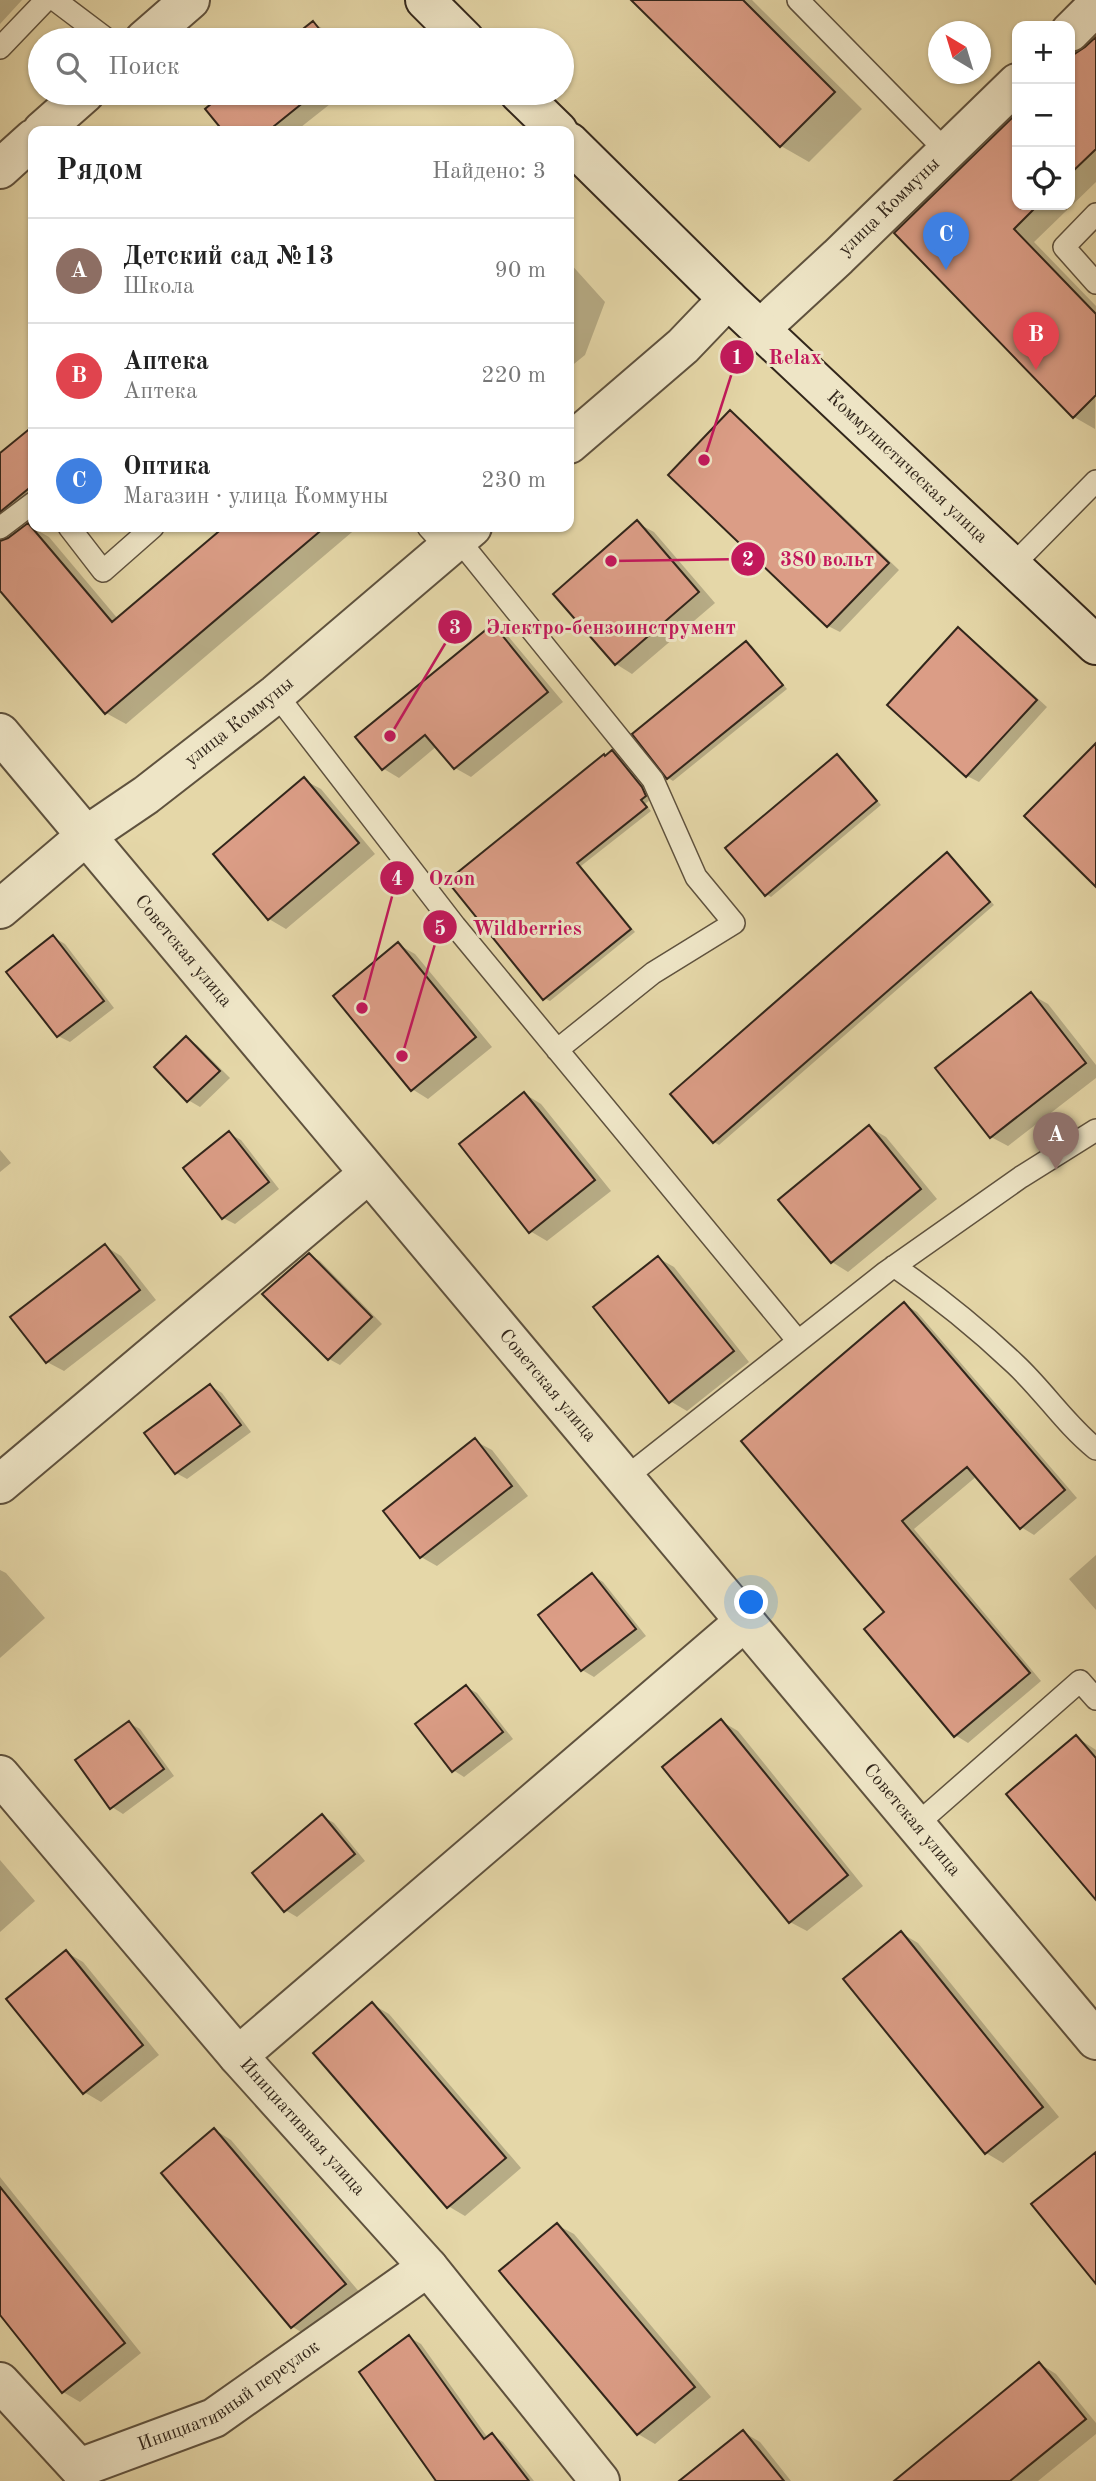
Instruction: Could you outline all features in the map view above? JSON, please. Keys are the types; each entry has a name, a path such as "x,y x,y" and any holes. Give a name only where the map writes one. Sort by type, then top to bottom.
{"street":[{"path":"158,28 190,0"},
{"path":"425,0 453,28"},
{"path":"1075,27 1096,6"},
{"name":"улица Коммуны","path":"760,329 1016,84"},
{"path":"48,126 71,105"},
{"path":"531,105 553,126"},
{"path":"0,169 28,144"},
{"name":"Коммунистическая улица","path":"574,147 728,299 1096,645"},
{"path":"574,440 683,346 728,299"},
{"name":"улица Коммуны","path":"0,909 87,835 146,795 276,694 451,535"},
{"name":"Советская улица","path":"0,733 1096,2040"},
{"path":"0,1484 368,1174"},
{"path":"238,2056 745,1621"},
{"name":"Инициативная улица","path":"0,1775 238,2056 428,2267 600,2481"},
{"name":"Инициативный переулок","path":"0,2382 79,2468 214,2418 428,2267"}],"lane":[{"path":"0,48 46,0"},
{"path":"55,0 92,28"},
{"path":"798,0 947,152"},
{"path":"1096,214 1064,247 1096,283"},
{"path":"1012,566 1096,481"},
{"path":"0,528 28,507"},
{"path":"73,532 103,571 147,532"},
{"path":"451,535 653,780 696,877 734,923 653,973 557,1050"},
{"path":"276,694 447,916 798,1341"},
{"path":"625,1478 894,1266 1021,1177 1096,1130"},
{"path":"894,1266 941,1299 1017,1365 1077,1434 1096,1449"},
{"path":"916,1825 1080,1681 1096,1699"}],"building":[{"path":"631,0 743,0 835,92 780,147"},
{"path":"313,21 319,28 304,28"},
{"path":"1096,37 1096,149 1075,169 1075,54"},
{"path":"210,105 300,105 274,126 219,126 205,109"},
{"path":"1012,118 1012,210 1033,210 1014,229 1096,314 1096,395 1073,418 894,233"},
{"path":"730,410 889,563 827,627 668,475"},
{"path":"28,430 28,489 0,512 0,453"},
{"path":"637,520 699,592 615,665 553,594"},
{"path":"28,523 28,532 36,532 112,622 218,532 319,532 105,714 0,591 0,541"},
{"path":"493,624 548,692 454,769 425,735 382,770 355,737"},
{"path":"958,627 1037,700 966,777 887,705"},
{"path":"746,641 783,685 667,779 632,734"},
{"path":"1096,743 1096,887 1024,816"},
{"path":"612,750 642,787 646,796 641,800 647,807 577,863 631,929 543,1000 447,881"},
{"path":"837,754 877,801 765,896 725,848"},
{"path":"304,777 359,843 268,920 213,854"},
{"path":"947,852 990,902 713,1143 670,1094"},
{"path":"53,935 104,1001 57,1037 6,972"},
{"path":"398,942 476,1037 411,1091 333,996"},
{"path":"1031,992 1086,1063 990,1138 935,1068"},
{"path":"186,1036 220,1071 187,1102 154,1067"},
{"path":"524,1092 595,1180 529,1233 459,1144"},
{"path":"869,1125 921,1189 831,1263 778,1200"},
{"path":"229,1131 269,1182 222,1219 183,1168"},
{"path":"105,1244 140,1290 46,1363 10,1317"},
{"path":"309,1253 372,1317 328,1360 262,1294"},
{"path":"658,1256 734,1351 669,1403 593,1307"},
{"path":"904,1302 1065,1490 1020,1529 967,1467 902,1521 1030,1673 954,1737 864,1629 884,1612 741,1441"},
{"path":"210,1384 241,1425 175,1474 144,1433"},
{"path":"475,1438 512,1486 420,1558 383,1511"},
{"path":"592,1573 636,1629 581,1671 538,1615"},
{"path":"466,1685 503,1732 452,1772 415,1724"},
{"path":"721,1719 848,1875 789,1923 662,1767"},
{"path":"129,1721 164,1769 110,1809 75,1760"},
{"path":"1076,1735 1096,1758 1096,1900 1006,1794"},
{"path":"322,1814 355,1854 284,1912 252,1873"},
{"path":"901,1931 1043,2107 985,2154 843,1979"},
{"path":"66,1950 143,2045 83,2094 6,1999"},
{"path":"372,2002 506,2158 447,2208 313,2053"},
{"path":"214,2128 346,2284 291,2328 161,2173"},
{"path":"1096,2152 1096,2284 1031,2204"},
{"path":"0,2187 125,2343 62,2393 0,2315"},
{"path":"557,2223 695,2387 637,2435 499,2271"},
{"path":"409,2335 484,2439 492,2433 529,2481 436,2481 359,2372"},
{"path":"1039,2362 1086,2419 1010,2481 894,2481"},
{"path":"743,2430 784,2481 679,2481"}],"place":[{"name":"Оптика","path":"946,270"},
{"name":"Аптека","path":"1036,370"},
{"name":"Relax","path":"704,460"},
{"name":"380 вольт","path":"611,561"},
{"name":"Электро-бензоинструмент","path":"390,736"},
{"name":"Ozon","path":"362,1008"},
{"name":"Wildberries","path":"402,1056"},
{"name":"Детский сад №13","path":"1056,1170"}]}
